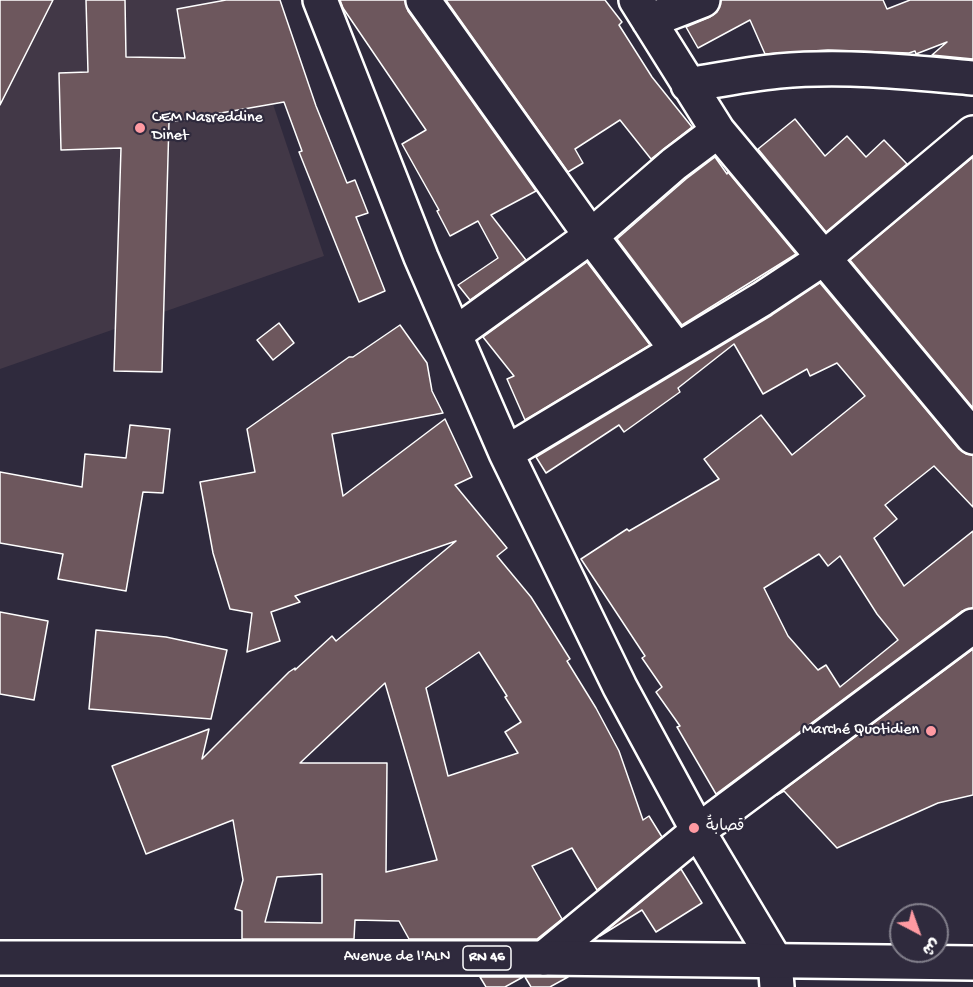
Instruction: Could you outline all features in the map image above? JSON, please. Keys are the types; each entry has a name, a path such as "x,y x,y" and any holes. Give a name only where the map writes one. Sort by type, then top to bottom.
{"street":[{"path":"320,0 421,258 506,453 620,687 776,973"},
{"path":"423,0 591,236 677,350"},
{"path":"703,0 643,10 718,131 973,437"},
{"path":"688,85 779,71 831,69 897,71 973,78"},
{"path":"455,334 591,236 674,164 718,131"},
{"path":"506,453 762,299 824,258 973,133"},
{"path":"544,958 698,831 973,626"},
{"name":"Avenue de l'ALN","path":"0,958 544,958 776,973 973,963"}],"shaded area":[{"name":"CEM Nasreddine Dinet","path":"0,0 238,0 324,256 0,369"}],"building":[{"path":"0,0 53,0 0,105"},
{"path":"86,0 125,0 126,57 185,58 177,9 226,0 280,0 316,106 347,183 355,180 368,213 356,217 385,291 359,302 299,152 302,151 284,102 169,122 162,372 114,371 121,148 61,150 59,73 88,72"},
{"path":"340,0 405,0 408,11 536,191 491,215 526,260 470,300 458,285 498,258 478,221 450,236 437,211 439,210 402,144 426,130 343,8"},
{"path":"446,0 605,0 622,22 619,25 652,77 692,127 651,159 620,120 575,149 583,163 568,172"},
{"path":"721,0 883,0 887,9 910,0 973,0 973,59 932,55 947,42 916,54 915,51 909,53 828,50 765,54 750,20 698,48 686,27 717,12"},
{"path":"795,119 825,156 847,136 866,157 884,140 907,164 826,232 758,149"},
{"path":"715,157 796,254 682,325 617,239"},
{"path":"973,157 973,408 850,260"},
{"path":"587,262 650,345 525,420 507,379 514,376 483,337"},
{"path":"820,283 959,449 966,454 973,455 973,507 934,466 885,505 897,519 874,538 904,586 973,531 973,608 962,611 716,794 677,727 680,726 656,692 662,687 642,658 645,656 581,559 627,529 629,531 719,479 704,459 761,415 792,455 865,396 837,363 810,376 807,369 763,394 734,344 678,388 680,392 624,432 619,425 546,473 536,457 772,315","holes":["819,554 828,566 840,556 877,614 898,640 840,687 826,665 818,670 788,636 764,588"]},
{"path":"279,323 294,343 273,360 257,340"},
{"path":"400,325 427,363 432,391 443,413 332,434 343,496 445,419 472,477 455,485 507,548 497,556 531,597 570,659 567,661 619,751 643,820 649,816 662,837 597,890 572,848 532,866 562,919 537,939 409,939 399,921 355,920 354,939 242,939 242,911 235,909 243,880 233,820 146,854 112,766 209,729 202,759 289,672 295,668 295,670 332,636 336,641 456,541 295,596 300,602 271,612 280,641 247,652 252,613 230,609 213,553 200,482 255,472 247,429 349,357 353,357","holes":["479,652 521,722 505,732 518,753 448,776 426,688","385,683 437,860 386,872 387,763 300,763","322,874 322,923 265,922 277,877"]},
{"path":"130,425 170,429 163,493 143,492 126,591 58,579 63,554 0,543 0,472 82,487 85,454 126,458"},
{"path":"0,612 48,621 34,700 0,694"},
{"path":"96,630 166,637 227,650 211,719 89,709"},
{"name":"Marché Quotidien","path":"973,649 973,795 938,803 837,848 784,791 777,795"},
{"path":"681,869 702,903 656,932 642,910 600,936"},
{"path":"480,977 523,977 505,987 486,987"},
{"path":"525,977 568,977 550,987 531,987"}],"place":[{"name":"CEM Nasreddine Dinet","path":"140,128"},
{"name":"Marché Quotidien","path":"931,731"},
{"name":"قصابةُ","path":"694,828"}]}
